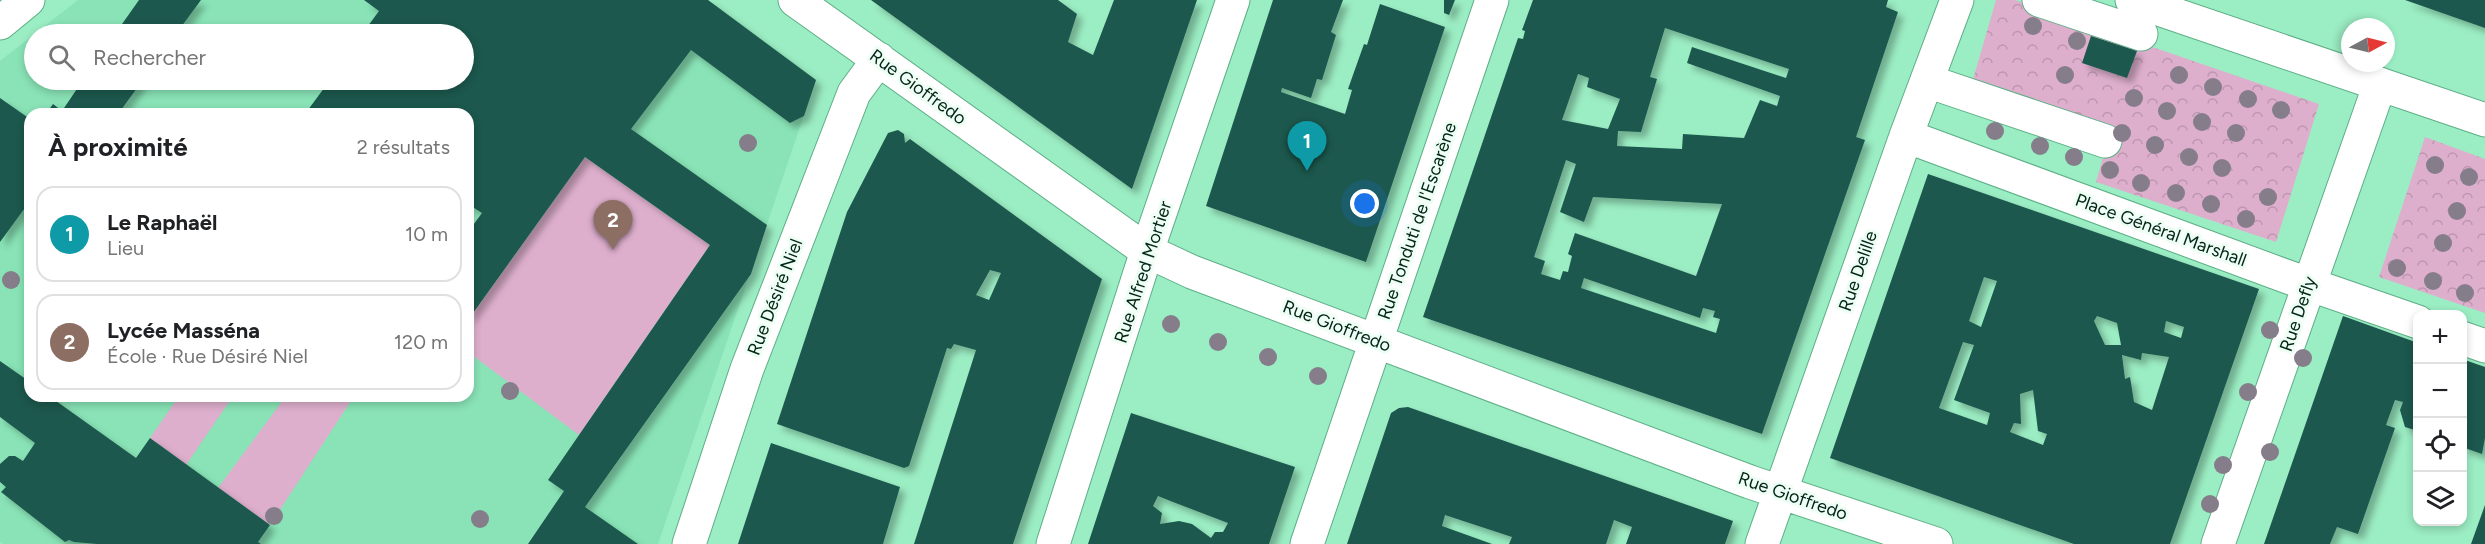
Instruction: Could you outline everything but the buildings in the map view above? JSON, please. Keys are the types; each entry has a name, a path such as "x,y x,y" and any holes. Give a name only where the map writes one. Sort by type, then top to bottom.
{"street":[{"path":"0,23 28,0"},
{"name":"Rue Gioffredo","path":"795,0 1147,251 1192,272 1780,492 1936,544"},
{"name":"Rue Alfred Mortier","path":"1053,544 1147,251 1233,0"},
{"name":"Rue Tonduti de l'Escarène","path":"1307,544 1492,0"},
{"name":"Rue Delille","path":"1762,544 1906,136 1957,0"},
{"path":"2039,0 2141,34"},
{"path":"2132,0 2485,120"},
{"name":"Rue Désiré Niel","path":"689,544 747,369 854,93 879,59"},
{"path":"1927,81 2105,141"},
{"name":"Rue Defly","path":"2218,544 2380,84"},
{"name":"Place Général Marshall","path":"1906,136 2413,320"},
{"path":"2467,339 2485,346"}],"shaded area":[{"path":"78,0 708,0 816,80 658,544 3,544 0,542 0,61 24,42 24,90 474,90 474,24 48,24"}],"green space":[{"path":"1996,0 2015,0 2319,104 2276,242 2096,182 2111,130 1972,83"},
{"path":"2425,137 2485,159 2485,313 2379,277"},
{"path":"585,157 710,245 579,435 474,356 474,312"},
{"path":"175,402 229,402 186,465 150,438"},
{"path":"282,402 350,402 270,525 218,488"}],"place":[{"name":"Le Raphaël","path":"1307,171"},
{"name":"Lycée Masséna","path":"613,250"}]}
